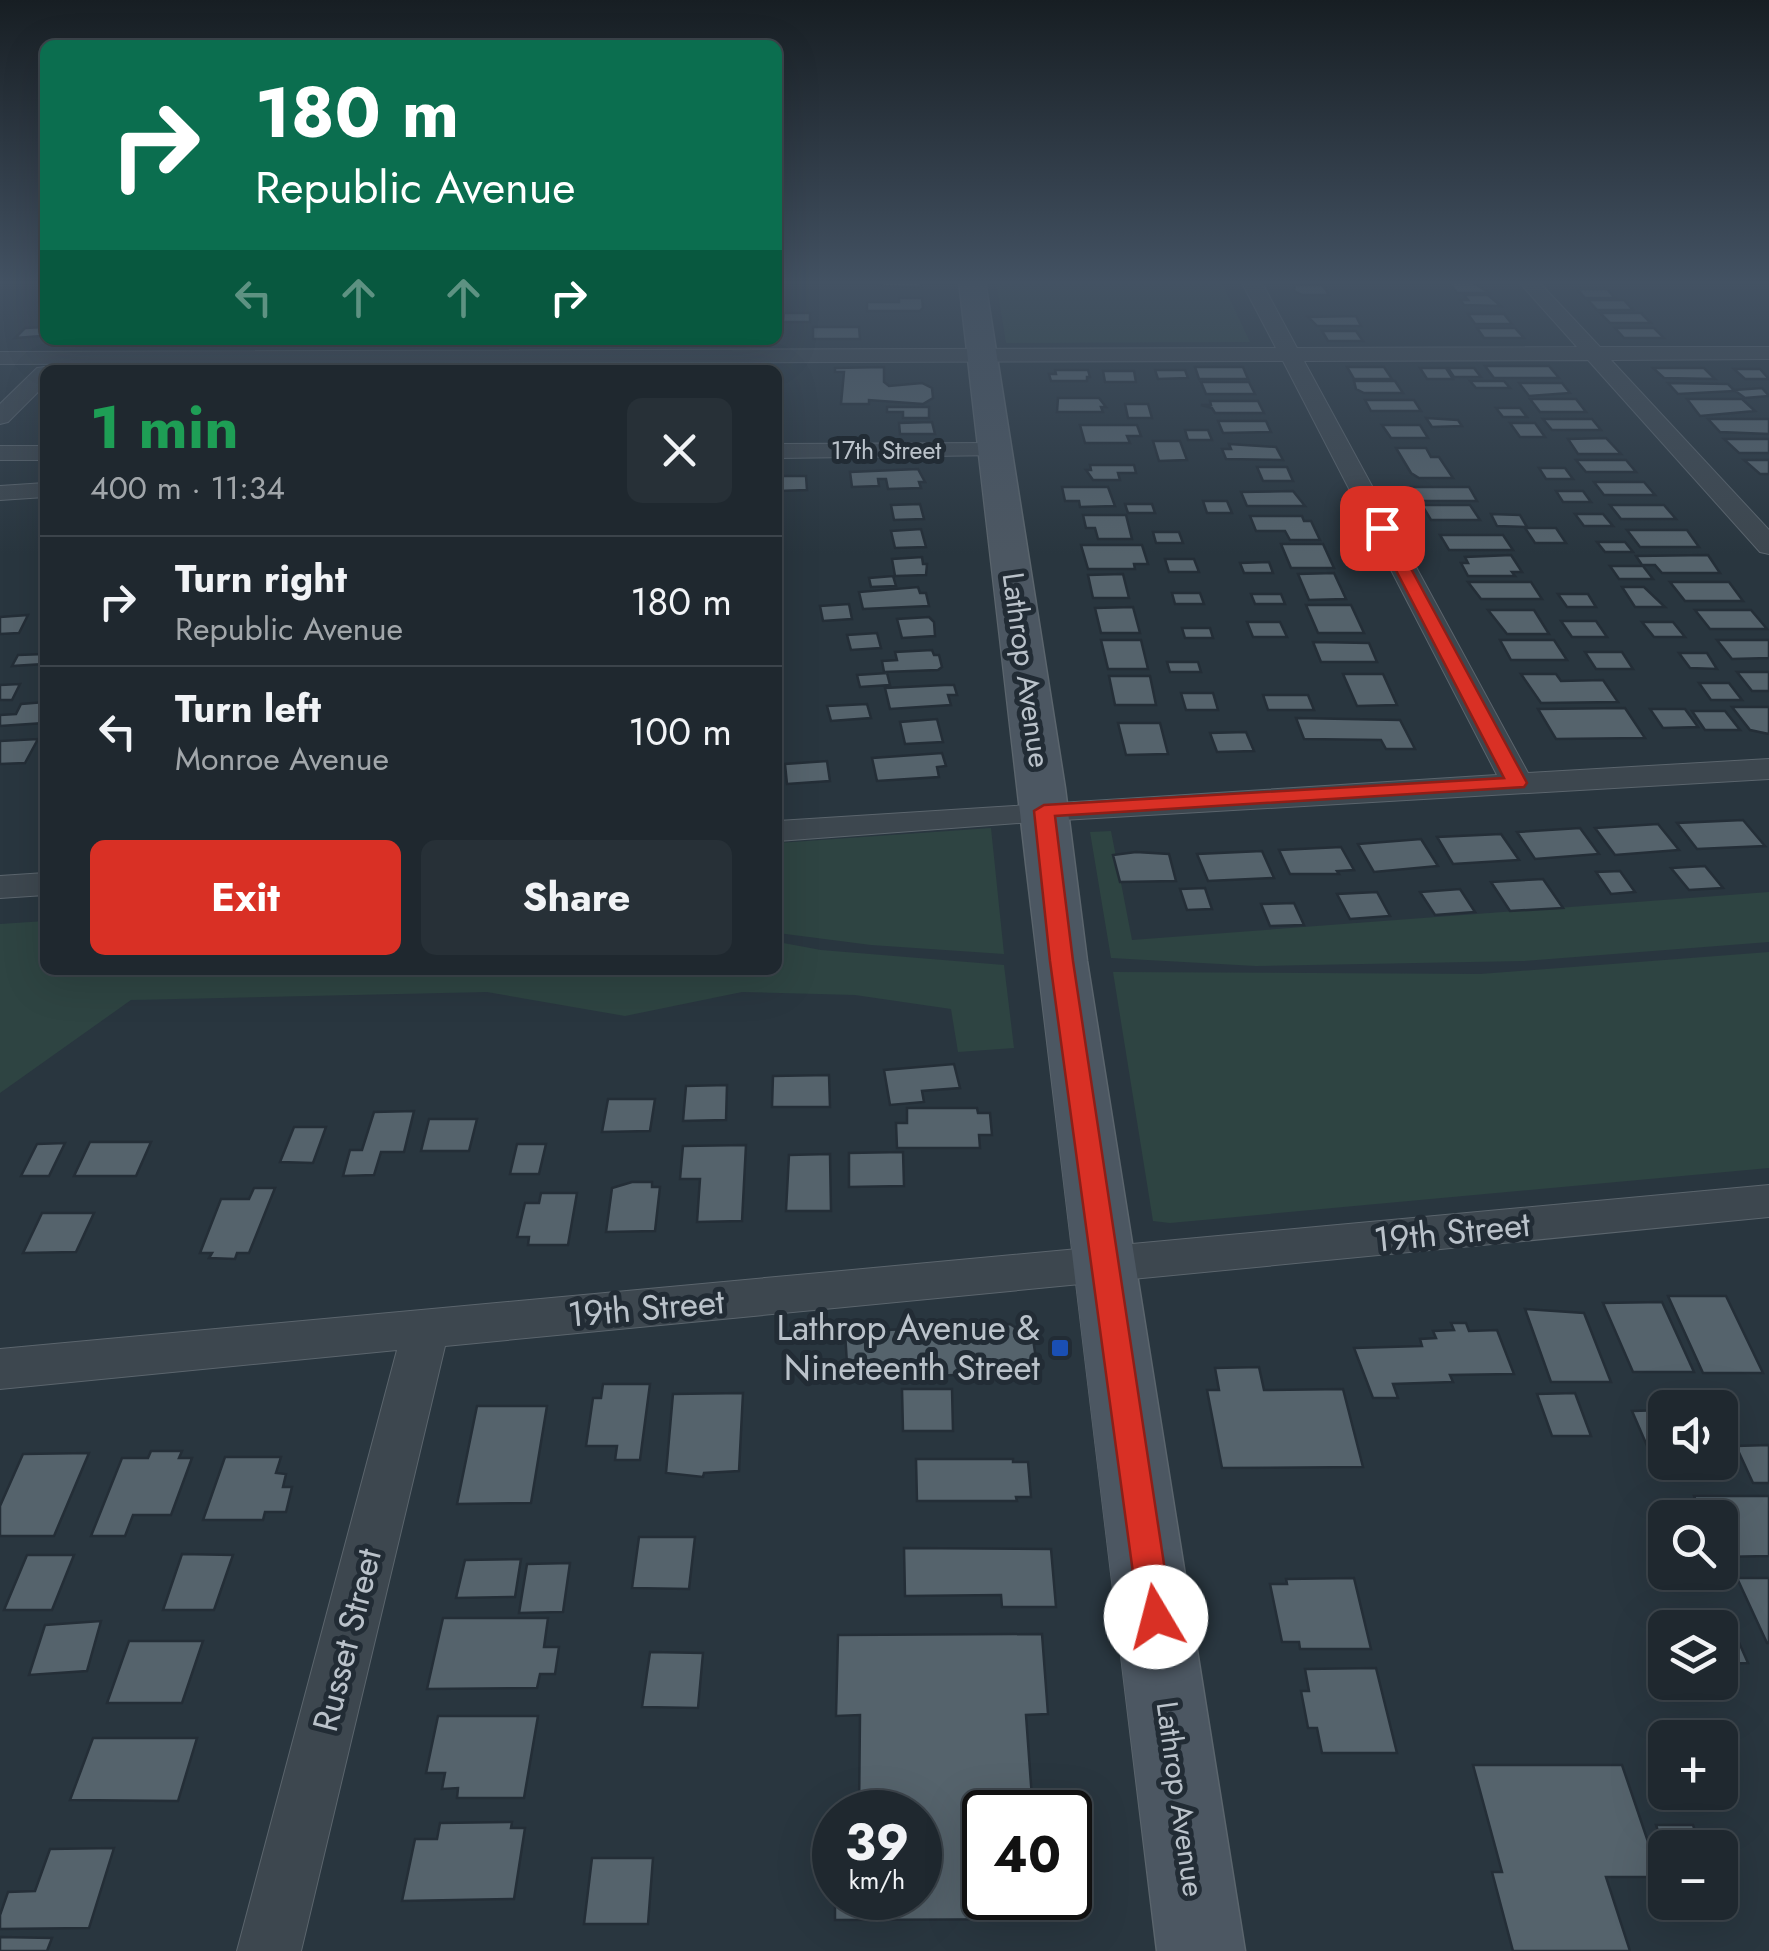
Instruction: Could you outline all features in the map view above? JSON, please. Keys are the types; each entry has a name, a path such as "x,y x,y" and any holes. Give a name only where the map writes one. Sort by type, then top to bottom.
{"street":[{"name":"Lathrop Avenue","path":"984,372 1061,961 1201,1951"},
{"path":"1299,372 1517,783"},
{"path":"1611,372 1769,546"},
{"path":"0,417 40,378"},
{"name":"17th Street","path":"782,451 995,450"},
{"path":"0,453 40,453"},
{"path":"0,493 40,490"},
{"path":"782,831 1044,811 1769,769"},
{"name":"19th Street","path":"0,1369 1107,1265 1764,1212"},
{"name":"Russet Street","path":"269,1951 426,1329"}],"green space":[{"path":"991,828 1004,954 871,945 782,934 782,843"},
{"path":"1111,831 1132,940 1769,892 1769,942 1524,961 1256,966 1111,958 1090,832"},
{"path":"40,921 40,975 782,975 782,943 821,950 1004,965 1014,1048 958,1052 951,1009 855,995 742,992 625,1016 487,992 131,1000 0,1093 0,924"},
{"path":"1769,952 1769,1168 1170,1223 1153,1221 1113,972 1480,974"}],"building":[{"path":"844,372 884,372 884,382 889,386 922,383 932,388 933,398 923,404 869,400 869,404 841,404"},
{"path":"1089,372 1090,377 1087,381 1051,381 1049,374"},
{"path":"1103,372 1134,372 1136,382 1105,382"},
{"path":"1156,372 1186,372 1188,378 1158,379"},
{"path":"1197,372 1245,372 1248,379 1199,379"},
{"path":"1350,372 1387,372 1392,379 1354,379"},
{"path":"1423,372 1449,372 1453,379 1427,379"},
{"path":"1451,372 1477,372 1481,377 1454,377"},
{"path":"1490,372 1554,372 1559,378 1494,378"},
{"path":"1657,372 1708,372 1715,379 1664,378"},
{"path":"1737,372 1763,372 1769,379 1745,379"},
{"path":"1354,381 1395,381 1403,393 1364,393 1356,389"},
{"path":"1470,381 1504,381 1510,388 1476,388"},
{"path":"1201,382 1249,382 1255,394 1206,394"},
{"path":"1519,383 1562,383 1570,393 1529,396"},
{"path":"1668,383 1728,384 1735,391 1678,394"},
{"path":"1762,388 1769,396 1745,398 1734,390"},
{"path":"1058,398 1099,398 1106,407 1101,407 1103,412 1057,412"},
{"path":"1530,399 1576,399 1586,412 1540,412"},
{"path":"1687,399 1742,399 1755,411 1700,416"},
{"path":"1365,400 1414,400 1421,411 1371,411"},
{"path":"1210,401 1258,401 1264,413 1215,413 1201,405 1211,405"},
{"path":"1125,404 1148,404 1152,418 1128,418"},
{"path":"887,407 929,407 929,418 903,418 903,412 887,412"},
{"path":"1496,408 1520,408 1527,417 1503,417"},
{"path":"1426,418 1458,420 1462,426 1432,427"},
{"path":"1543,419 1592,419 1601,430 1552,430"},
{"path":"1708,419 1769,419 1769,434 1720,432"},
{"path":"1218,421 1266,421 1271,432 1223,433"},
{"path":"932,422 935,434 900,434 899,423"},
{"path":"1510,423 1535,423 1545,437 1520,437"},
{"path":"1080,425 1137,425 1141,436 1127,436 1130,443 1085,443"},
{"path":"1382,425 1420,425 1428,438 1391,438"},
{"path":"1185,430 1208,430 1212,440 1188,440"},
{"path":"1606,438 1621,454 1578,454 1568,439"},
{"path":"1724,439 1769,439 1769,453 1739,453"},
{"path":"1153,441 1180,441 1187,460 1159,461"},
{"path":"1229,444 1276,447 1283,460 1226,459 1222,449 1231,449"},
{"path":"1396,448 1426,448 1431,457 1439,457 1453,478 1419,478 1411,473"},
{"path":"1576,460 1626,460 1636,472 1586,472"},
{"path":"1744,460 1769,460 1769,474 1760,474"},
{"path":"1090,465 1134,465 1136,473 1118,473 1120,480 1093,480 1086,470 1091,470"},
{"path":"1257,467 1287,467 1293,481 1263,481"},
{"path":"1539,468 1565,468 1573,479 1546,479"},
{"path":"918,469 925,482 919,482 921,488 888,489 886,479 878,479 879,486 852,487 850,472"},
{"path":"782,476 806,476 807,490 782,491"},
{"path":"1594,482 1644,482 1655,495 1604,495"},
{"path":"1062,487 1108,487 1115,506 1080,507 1079,501 1065,501"},
{"path":"1411,487 1469,487 1477,501 1419,501"},
{"path":"1293,491 1305,506 1247,506 1241,492"},
{"path":"1556,491 1583,491 1591,502 1563,502"},
{"path":"1203,501 1227,501 1232,513 1207,513"},
{"path":"920,504 924,519 894,520 891,505"},
{"path":"1125,504 1152,504 1155,513 1128,513"},
{"path":"1422,505 1470,505 1480,520 1431,520"},
{"path":"1610,505 1664,505 1676,519 1621,519"},
{"path":"1491,514 1520,515 1527,527 1497,526"},
{"path":"1575,514 1603,514 1613,526 1584,526"},
{"path":"1083,515 1126,515 1132,539 1098,539 1095,528 1086,528"},
{"path":"1250,516 1302,516 1304,521 1311,521 1320,540 1290,540 1285,531 1256,531"},
{"path":"1525,528 1556,528 1566,543 1535,543"},
{"path":"921,529 926,547 895,548 891,531"},
{"path":"1627,530 1687,530 1699,547 1640,547"},
{"path":"1153,532 1179,532 1183,543 1156,543"},
{"path":"1440,535 1503,535 1513,550 1449,550"},
{"path":"1597,542 1625,542 1633,552 1605,552"},
{"path":"1281,544 1323,544 1334,568 1291,568"},
{"path":"1081,545 1142,545 1148,564 1134,564 1135,569 1088,569"},
{"path":"1511,555 1522,572 1512,572 1515,576 1468,576 1461,563 1468,563 1465,557"},
{"path":"1708,555 1720,573 1662,573 1655,565 1642,565 1636,556"},
{"path":"922,557 923,564 927,564 926,575 895,576 892,559"},
{"path":"1165,559 1194,559 1199,572 1169,572"},
{"path":"1269,562 1273,573 1244,573 1240,563"},
{"path":"1610,566 1643,566 1653,579 1619,579"},
{"path":"1334,573 1346,599 1309,600 1298,574"},
{"path":"1123,574 1129,598 1093,598 1088,575"},
{"path":"893,576 896,586 871,587 869,578"},
{"path":"1468,582 1531,582 1542,599 1481,599"},
{"path":"1670,582 1729,582 1743,601 1685,601"},
{"path":"918,587 920,593 926,593 929,606 863,609 859,592"},
{"path":"1622,587 1644,587 1665,607 1635,607"},
{"path":"1172,593 1200,593 1204,604 1175,604"},
{"path":"1251,594 1281,594 1285,604 1255,604"},
{"path":"1558,594 1588,594 1596,607 1567,607"},
{"path":"849,604 852,619 823,621 820,606"},
{"path":"1306,605 1351,605 1364,633 1318,633"},
{"path":"1133,607 1140,633 1101,633 1095,608"},
{"path":"1488,610 1534,610 1549,634 1507,634"},
{"path":"1695,610 1751,610 1767,629 1710,629"},
{"path":"28,615 19,633 0,634 0,617"},
{"path":"929,617 934,622 935,636 902,638 897,619"},
{"path":"1561,621 1596,621 1607,637 1572,637"},
{"path":"1247,622 1280,622 1287,637 1253,637"},
{"path":"1642,622 1673,622 1685,637 1654,637"},
{"path":"1182,628 1210,628 1213,638 1185,638"},
{"path":"877,633 881,648 851,650 847,635"},
{"path":"1101,640 1141,640 1148,669 1108,669"},
{"path":"1500,640 1554,640 1567,660 1511,660"},
{"path":"1717,640 1769,640 1769,658 1732,659"},
{"path":"1313,642 1369,643 1377,662 1321,662"},
{"path":"932,650 939,655 942,667 938,670 884,672 882,661 897,660 895,652"},
{"path":"1585,652 1622,652 1633,669 1596,669"},
{"path":"1679,653 1707,653 1717,669 1690,668"},
{"path":"40,654 40,664 12,666 18,655"},
{"path":"1167,662 1198,662 1201,672 1170,672"},
{"path":"1737,672 1769,672 1769,691 1752,691"},
{"path":"887,673 890,685 860,687 857,675"},
{"path":"1343,674 1383,674 1397,705 1357,706"},
{"path":"1521,674 1556,674 1561,681 1603,680 1618,702 1541,703"},
{"path":"1109,676 1150,676 1156,705 1115,705"},
{"path":"1699,683 1729,683 1742,700 1711,700"},
{"path":"20,684 12,700 0,700 0,685"},
{"path":"954,685 957,695 948,695 951,705 890,709 885,688"},
{"path":"1181,693 1213,693 1218,710 1186,710"},
{"path":"1263,695 1308,695 1314,710 1268,710"},
{"path":"40,702 40,723 0,726 0,715 16,714 21,704"},
{"path":"867,704 871,718 831,721 827,706"},
{"path":"1732,707 1769,707 1769,734 1750,730"},
{"path":"1625,708 1645,738 1556,739 1538,709"},
{"path":"1650,709 1685,709 1698,727 1663,728"},
{"path":"1692,711 1725,711 1740,730 1705,730"},
{"path":"1296,718 1400,720 1415,749 1386,749 1381,740 1304,739"},
{"path":"937,719 943,742 905,744 900,722"},
{"path":"1118,723 1160,723 1168,754 1126,755"},
{"path":"1246,732 1254,751 1217,752 1210,733"},
{"path":"38,739 25,763 0,764 0,741"},
{"path":"942,753 946,766 937,767 939,777 877,781 872,758"},
{"path":"827,761 830,781 787,784 785,764"},
{"path":"1743,820 1765,846 1697,849 1677,823"},
{"path":"1658,824 1679,850 1615,855 1595,828"},
{"path":"1580,828 1599,854 1535,859 1517,832"},
{"path":"1501,834 1519,860 1453,864 1437,837"},
{"path":"1421,839 1438,866 1374,872 1358,844"},
{"path":"1341,847 1354,870 1337,871 1339,874 1290,874 1279,850"},
{"path":"1262,851 1274,878 1208,881 1197,854"},
{"path":"1169,854 1176,881 1120,882 1113,855"},
{"path":"1705,866 1723,888 1689,890 1671,868"},
{"path":"1620,871 1635,892 1611,894 1596,872"},
{"path":"1543,879 1563,908 1510,911 1491,882"},
{"path":"1205,888 1212,909 1187,910 1180,889"},
{"path":"1460,889 1475,912 1435,915 1420,892"},
{"path":"1377,892 1390,916 1350,919 1337,894"},
{"path":"1294,903 1304,925 1270,926 1261,904"},
{"path":"954,1064 960,1088 922,1091 924,1102 890,1105 884,1070"},
{"path":"829,1075 830,1107 772,1107 773,1076"},
{"path":"727,1085 726,1120 683,1121 686,1086"},
{"path":"608,1099 655,1099 650,1131 602,1132"},
{"path":"907,1108 977,1108 978,1113 990,1113 992,1135 979,1135 980,1148 897,1148 896,1123 907,1123"},
{"path":"414,1111 404,1152 381,1152 374,1175 343,1176 350,1150 362,1150 374,1112"},
{"path":"429,1119 477,1119 469,1151 421,1151"},
{"path":"294,1127 326,1127 313,1163 280,1162"},
{"path":"90,1142 151,1142 136,1176 74,1176"},
{"path":"65,1143 49,1176 21,1176 37,1144"},
{"path":"517,1144 546,1144 539,1174 510,1174"},
{"path":"746,1145 742,1221 697,1222 700,1179 680,1179 683,1146"},
{"path":"903,1152 904,1186 849,1187 849,1153"},
{"path":"830,1154 831,1211 786,1211 789,1155"},
{"path":"652,1182 652,1187 660,1187 655,1231 606,1232 612,1188"},
{"path":"254,1188 275,1188 249,1253 237,1253 235,1259 209,1258 212,1253 200,1253 221,1199 249,1199"},
{"path":"541,1193 577,1193 568,1245 528,1245 529,1237 517,1237 525,1203 539,1203"},
{"path":"42,1213 94,1213 76,1252 23,1253"},
{"path":"1668,1296 1726,1296 1763,1373 1703,1373"},
{"path":"1662,1302 1694,1372 1633,1372 1603,1303"},
{"path":"1525,1309 1584,1313 1611,1382 1551,1382"},
{"path":"1451,1323 1466,1323 1469,1331 1497,1330 1514,1374 1450,1375 1453,1382 1393,1384 1398,1398 1373,1398 1354,1348 1422,1346 1420,1339 1436,1338 1433,1331 1454,1330"},
{"path":"1010,1324 1033,1339 1038,1371 848,1380 845,1332"},
{"path":"1259,1367 1264,1390 1343,1389 1363,1467 1222,1468 1207,1390 1219,1390 1215,1368"},
{"path":"603,1384 650,1384 640,1460 615,1460 617,1446 586,1446 593,1398 601,1398"},
{"path":"902,1389 952,1389 953,1431 903,1431"},
{"path":"743,1393 739,1471 704,1473 703,1477 666,1473 673,1394"},
{"path":"1575,1393 1591,1436 1552,1436 1537,1394"},
{"path":"477,1406 547,1406 531,1503 457,1504"},
{"path":"1632,1411 1648,1411 1648,1448"},
{"path":"1769,1445 1769,1483 1753,1483 1738,1446"},
{"path":"151,1451 182,1451 179,1458 192,1458 171,1515 133,1515 125,1536 91,1536 122,1458 148,1458"},
{"path":"89,1453 54,1536 0,1536 0,1506 23,1454"},
{"path":"225,1457 281,1457 276,1473 286,1474 283,1487 292,1487 286,1512 265,1512 263,1520 203,1520"},
{"path":"916,1459 1028,1462 1031,1497 1016,1497 1017,1501 917,1501"},
{"path":"1694,1496 1769,1496 1769,1556 1738,1557 1738,1500 1696,1500"},
{"path":"639,1537 695,1537 689,1589 632,1588"},
{"path":"904,1548 1051,1549 1056,1607 1002,1607 1001,1595 905,1596"},
{"path":"182,1554 233,1555 214,1610 163,1610"},
{"path":"27,1555 74,1555 52,1610 4,1610"},
{"path":"521,1559 515,1597 456,1598 465,1560"},
{"path":"570,1563 563,1612 519,1613 527,1564"},
{"path":"1354,1578 1371,1649 1300,1649 1299,1642 1282,1642 1270,1584 1287,1584 1286,1579"},
{"path":"1738,1578 1769,1578 1767,1643 1738,1580"},
{"path":"443,1618 548,1618 544,1647 559,1647 555,1674 540,1674 537,1688 427,1689"},
{"path":"101,1621 87,1671 29,1675 45,1625"},
{"path":"1042,1634 1048,1714 1026,1715 1031,1790 962,1790 962,1919 942,1920 942,1790 859,1790 860,1715 836,1716 838,1635"},
{"path":"1738,1640 1748,1663 1738,1663"},
{"path":"129,1641 203,1641 182,1703 107,1703"},
{"path":"650,1652 703,1653 698,1708 642,1707"},
{"path":"1376,1668 1397,1753 1322,1753 1317,1728 1308,1728 1301,1691 1309,1691 1305,1669"},
{"path":"438,1716 538,1716 524,1798 457,1798 458,1788 442,1789 445,1773 426,1773"},
{"path":"93,1738 197,1738 178,1801 70,1800"},
{"path":"1473,1765 1622,1765 1648,1842 1648,1877 1606,1877 1630,1951 1513,1951 1492,1872 1502,1872"},
{"path":"512,1822 511,1828 525,1828 514,1899 402,1901 415,1839 437,1839 440,1823"},
{"path":"1656,1825 1693,1825 1695,1830 1658,1830"},
{"path":"114,1848 89,1928 0,1929 8,1892 35,1891 50,1849"},
{"path":"592,1858 653,1858 648,1924 584,1924"},
{"path":"0,1937 52,1938 47,1951 0,1951"}],"place":[{"name":"Lathrop Avenue & Nineteenth Street","path":"1060,1348"}],"route":[{"path":"1156,1617 1061,961 1044,811 1517,783 1382,528"}]}
